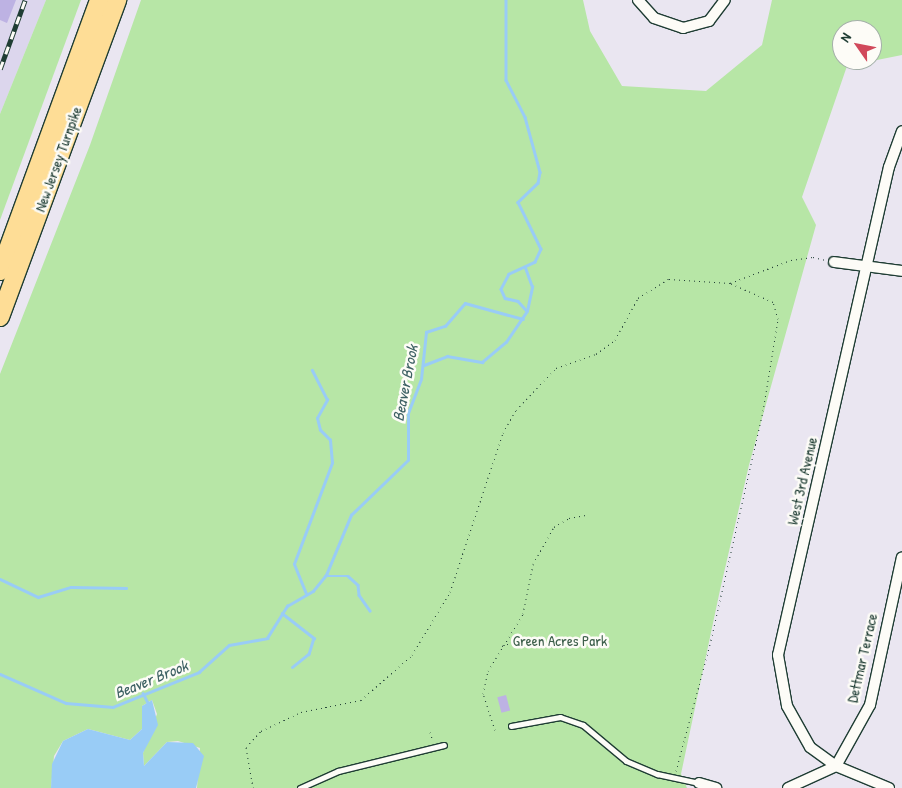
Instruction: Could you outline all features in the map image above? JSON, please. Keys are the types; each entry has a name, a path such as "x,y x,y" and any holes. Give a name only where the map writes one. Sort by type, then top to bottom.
{"highway":[{"name":"New Jersey Turnpike","path":"0,271 99,0"},
{"name":"New Jersey Turnpike","path":"0,317 117,0"}],"street":[{"path":"638,0 654,18 670,26 697,27 717,14 725,0"},
{"name":"West 3rd Avenue","path":"889,788 836,766 810,747 799,732 782,686 778,656 889,168 902,131"},
{"path":"834,262 867,268 902,271"},
{"name":"Dettmar Terrace","path":"836,766 870,704 902,557"},
{"path":"788,788 836,766"},
{"path":"699,783 716,788"}],"lane":[{"path":"511,726 560,716 583,725 626,761 657,774 674,775 699,783"},
{"path":"300,788 338,771 444,745"}],"path":[{"path":"730,283 791,260 813,257 834,262"},
{"path":"253,788 246,747 261,731 301,712 361,700 412,655 450,592 492,460 516,410 556,368 596,354 615,340 638,298 656,284 669,278 730,283 773,302 777,326 763,410 711,640 674,775"},
{"path":"495,730 483,694 488,671 501,646 523,614 533,564 554,527 569,518 586,515"},
{"path":"501,646 516,641"},
{"path":"430,732 435,747"}],"shaded area":[{"path":"0,0 46,0 0,114"}],"green space":[{"path":"46,0 81,0 0,220 0,114"},
{"name":"Green Acres Park","path":"141,0 583,0 590,31 622,86 706,91 762,45 772,0 902,0 902,55 882,59 882,20 832,20 832,70 846,70 802,197 816,225 749,465 720,590 681,774 687,788 197,788 200,748 178,741 167,742 144,766 143,753 157,714 152,700 142,706 142,729 130,740 88,729 63,741 54,756 51,788 0,788 0,374 90,145"}],"water":[{"path":"152,700 158,725 143,753 144,766 167,742 193,743 204,756 196,788 51,788 52,764 63,741 88,729 130,740 142,729 142,706"}],"building":[{"path":"0,0 16,0 7,23 0,20"},
{"path":"506,695 510,710 501,713 497,697"}],"waterway":[{"name":"Beaver Brook","path":"506,0 506,80 525,117 540,172 538,183 518,202 541,249 535,262 509,274 501,289 505,298 518,301 527,311"},
{"path":"424,365 447,356 482,362 506,342 527,311 532,287 525,268"},
{"name":"Beaver Brook","path":"0,674 66,703 113,707 199,672 229,645 267,638 287,606 313,591 326,575 351,515 408,460 408,413 421,379 426,332 445,326 465,303 523,319"},
{"path":"306,594 294,564 332,463 330,440 320,430 317,418 327,400 312,371"},
{"path":"325,576 348,576 358,585 359,595 370,611"},
{"path":"0,579 38,597 71,587 126,588"},
{"path":"282,613 314,638 309,654 293,667"},
{"path":"143,693 149,705"}],"railway":[{"path":"0,69 25,0"}]}
